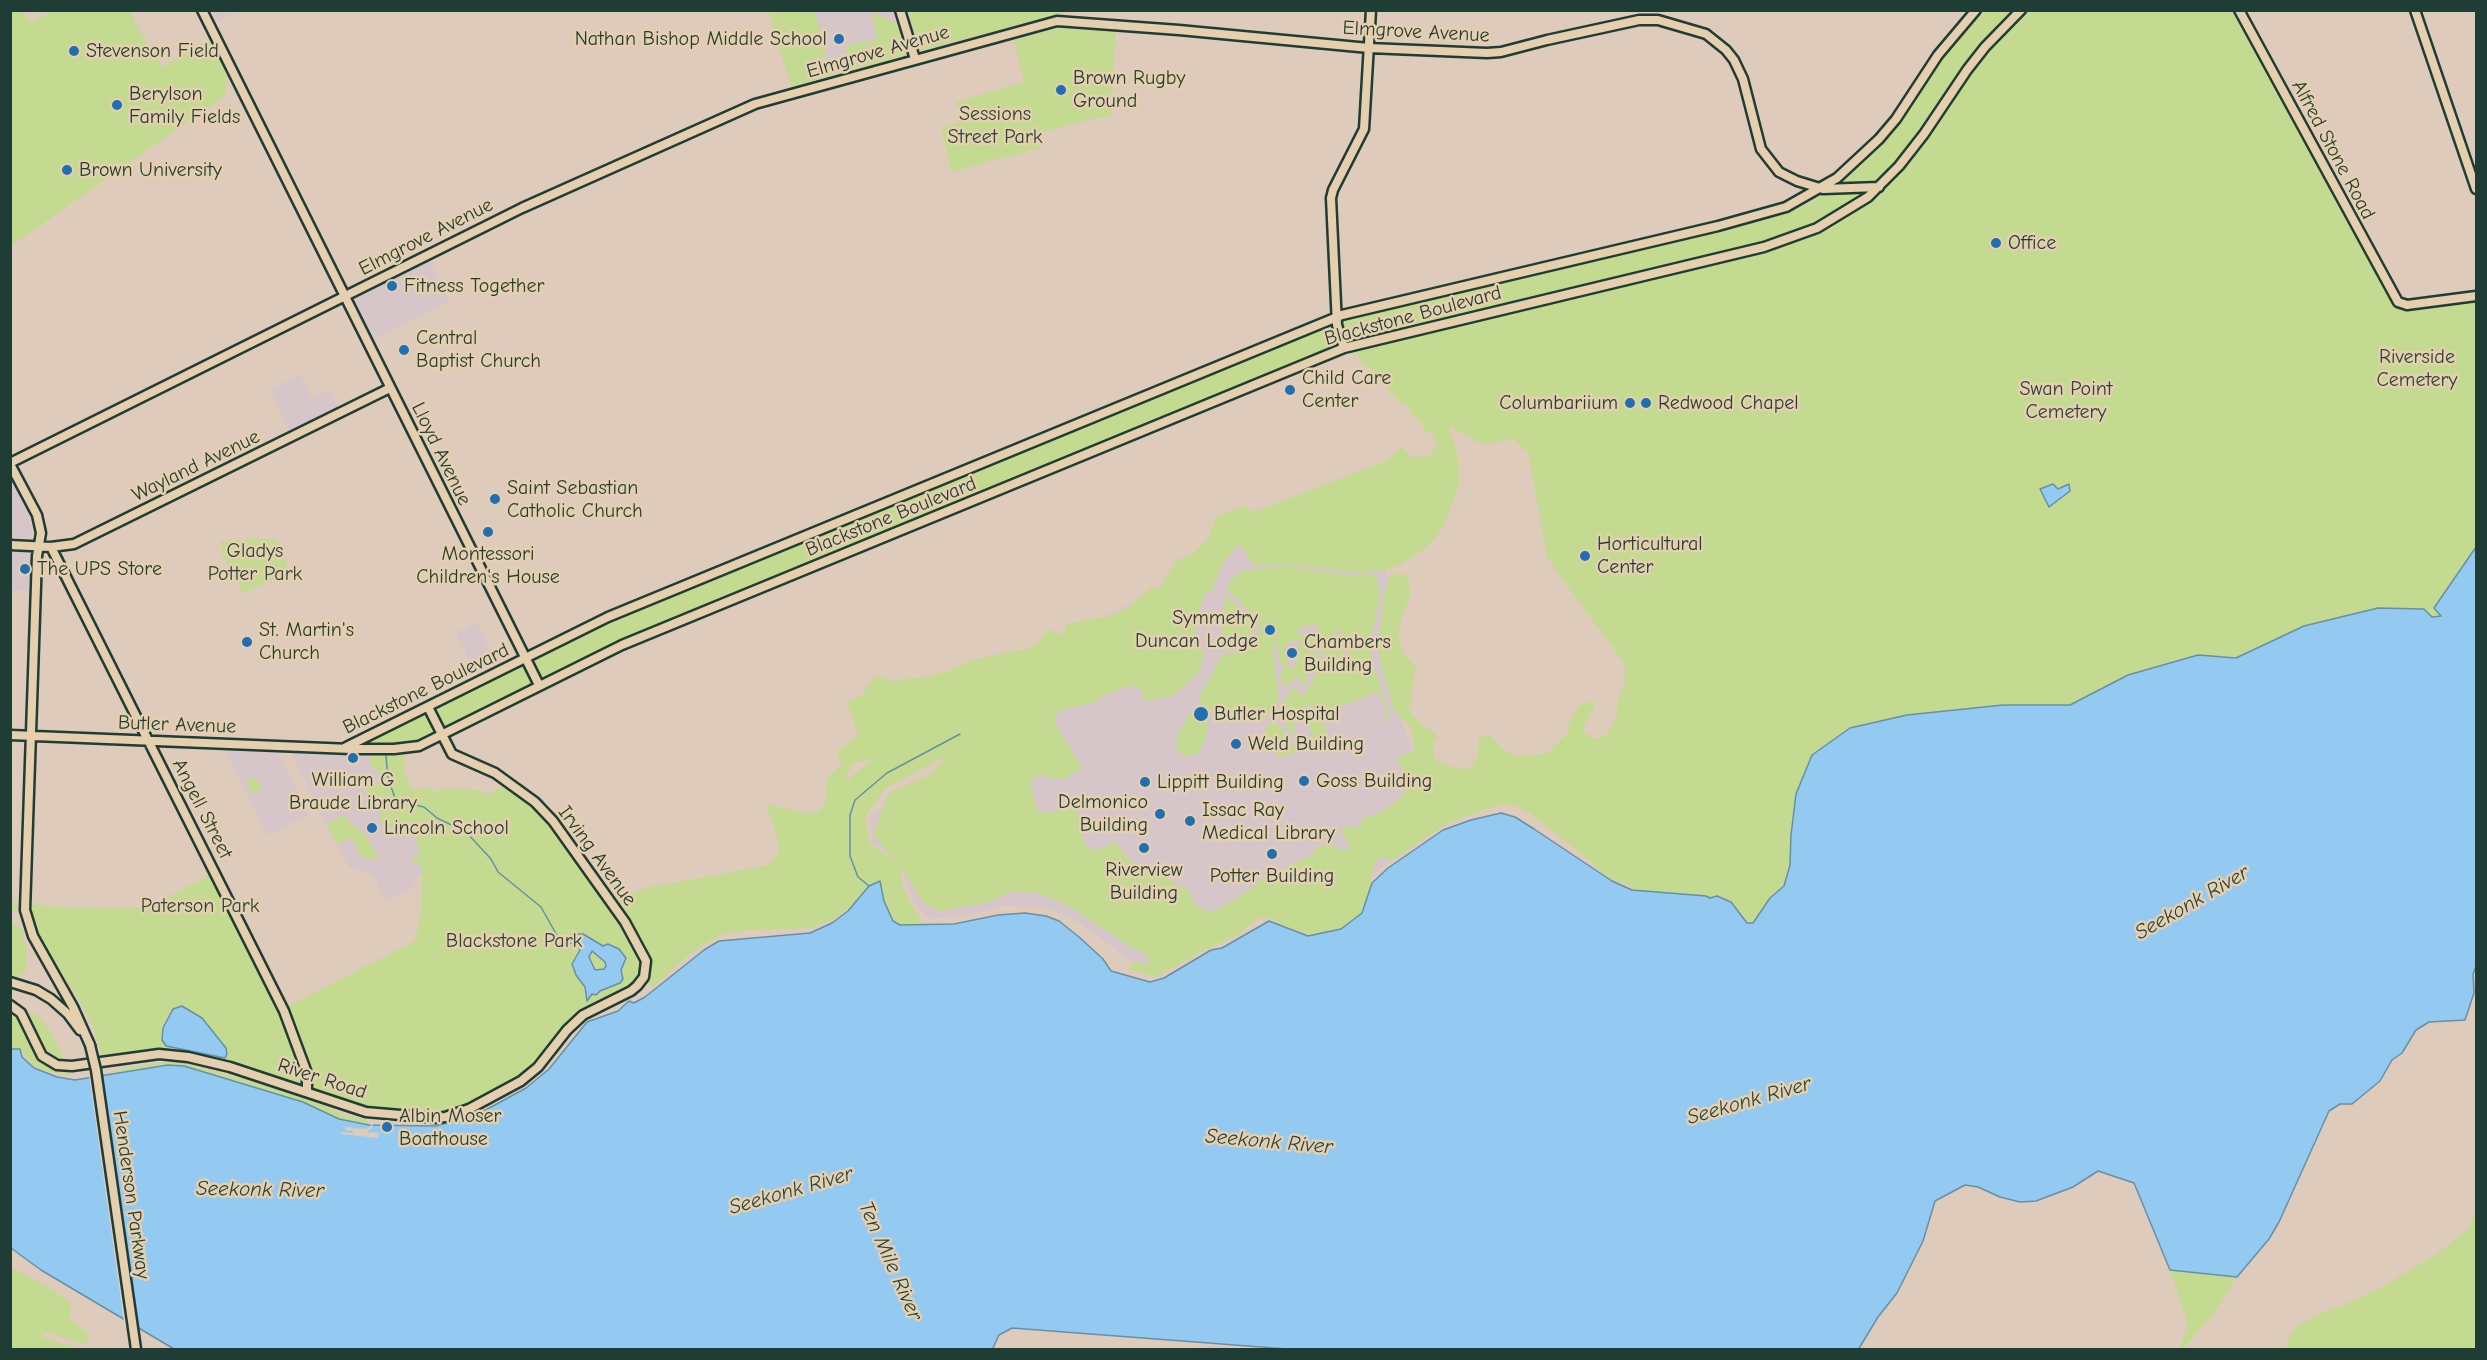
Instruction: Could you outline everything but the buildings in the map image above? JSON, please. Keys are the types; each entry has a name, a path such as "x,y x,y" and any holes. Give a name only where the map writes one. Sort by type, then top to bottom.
{"street":[{"name":"Lloyd Avenue","path":"202,10 539,685"},
{"path":"900,10 915,59"},
{"path":"1344,348 1336,317 1331,198 1364,129 1371,10"},
{"name":"Blackstone Boulevard","path":"343,748 609,617 1336,317 1764,215 1786,207 1837,178 1879,140 1896,119 1938,55 1976,10"},
{"name":"Blackstone Boulevard","path":"343,748 411,748 442,735 622,645 1344,348 1786,241 1817,228 1843,214 1880,186 1918,142 1985,47 2021,10"},
{"name":"Alfred Stone Road","path":"2239,10 2400,304 2476,296"},
{"path":"2415,10 2476,189"},
{"name":"Elmgrove Avenue","path":"10,463 568,186 755,104 1062,21 1369,48 1501,52 1639,20 1658,20 1691,28 1716,41 1734,60 1743,79 1761,149 1770,164 1779,172 1797,181 1821,188 1880,186"},
{"name":"Wayland Avenue","path":"10,545 51,547 74,544 390,388"},
{"path":"10,463 38,519 41,533 39,545"},
{"name":"Henderson Parkway","path":"39,545 24,900 33,936 76,1011 90,1045 96,1070 136,1350"},
{"name":"Angell Street","path":"51,547 284,1011 307,1073 307,1092"},
{"name":"Irving Avenue","path":"428,707 452,754 495,773 535,802 553,821 625,922 647,967"},
{"name":"Butler Avenue","path":"10,735 343,748"},
{"name":"River Road","path":"10,1005 21,1013 39,1053 52,1064 67,1067 159,1054 188,1057 230,1067 366,1112 435,1118 469,1109 530,1074 574,1022 587,1012 631,992 641,982 647,967"},
{"name":"Henderson Parkway","path":"10,982 36,990 55,1002 75,1022 90,1045"}],"shaded area":[{"path":"212,11 236,11 219,22"},
{"name":"Nathan Bishop Middle School","path":"769,11 893,11 906,55 791,87"},
{"path":"427,256 450,301 367,343 345,296"},
{"path":"300,374 311,397 329,391 341,412 292,435 270,390"},
{"path":"11,474 27,508 33,535 31,538 11,536"},
{"name":"Butler Hospital","path":"1357,493 1388,578 1384,625 1392,697 1442,825 1374,873 1359,897 1258,917 1151,967 1131,961 1078,922 1044,907 1004,906 970,915 929,919 913,901 899,859 872,843 870,815 973,750 1012,662 1188,576 1225,538"},
{"path":"11,549 33,549 31,591 11,590"},
{"path":"477,623 492,655 472,665 456,633"},
{"path":"225,751 278,753 309,814 267,836"},
{"name":"Lincoln School","path":"291,753 373,754 414,818 422,872 411,889 386,901 373,875 349,868"},
{"path":"1199,1345 1233,1347 1244,1349 1198,1349"}],"green space":[{"name":"Brown University","path":"11,10 24,11 31,23 50,11 130,11 142,35 163,67 209,39 226,73 226,95 11,246"},
{"path":"908,10 1071,11 923,50 919,47"},
{"path":"769,11 815,11 822,38 813,42 823,40 827,56 818,59 818,62 829,59 834,75 791,87"},
{"path":"1982,11 2237,11 2399,306 2397,309 2476,300 2476,547 2441,616 2433,618 2410,609 2393,608 2353,617 2288,633 2236,658 2229,657 2065,707 1911,715 1850,728 1791,844 1790,865 1784,886 1770,898 1753,923 1747,923 1729,902 1717,896 1710,898 1632,890 1631,885 1607,878 1589,860 1531,814 1516,806 1500,804 1446,824 1393,860 1382,858 1377,860 1372,871 1370,893 1362,915 1326,945 1273,920 1261,917 1241,933 1156,977 1128,969 1132,963 1139,962 1150,966 1147,955 1129,946 1067,905 1037,893 1013,891 986,903 939,911 924,903 900,866 903,889 923,923 900,925 832,923 847,911 847,908 832,920 810,928 748,930 723,934 692,952 653,987 639,980 632,987 582,1011 565,1027 538,1063 520,1079 475,1102 445,1112 428,1114 365,1108 217,1059 177,1051 157,1048 102,1057 92,1024 39,935 30,903 54,907 142,908 210,875 280,1010 415,941 421,914 422,872 421,866 409,860 420,856 415,832 401,836 392,832 392,826 383,824 380,818 381,811 378,804 371,805 364,789 381,783 379,774 370,764 370,750 399,750 398,753 405,753 404,772 412,790 428,788 435,792 447,788 480,790 488,795 508,782 534,802 612,905 622,897 646,888 768,865 776,858 779,849 775,828 766,806 813,814 823,808 829,775 842,765 837,752 858,735 847,702 863,694 877,676 898,682 899,679 921,678 949,671 971,660 1031,648 1039,642 1045,632 1050,630 1061,635 1066,629 1065,624 1110,616 1130,606 1149,589 1161,587 1176,560 1191,555 1207,540 1217,516 1246,505 1248,511 1256,511 1386,461 1402,447 1413,458 1428,456 1437,445 1434,435 1424,429 1421,422 1410,413 1407,404 1398,402 1394,394 1388,393 1387,387 1376,378 1373,370 1362,364 1354,346 1531,303 1533,308 1540,306 1539,302 1786,241 1843,210 1787,236 1399,330 1320,352 877,535 817,563 627,639 419,741 407,745 361,747 361,743 644,605 1344,319 1742,224 1789,212 1810,203 1860,165 1881,144 1897,125 1951,47","holes":["1981,48 1925,144 1877,193 1883,177 1911,144 1936,105","1449,426 1480,443 1489,444 1511,439 1518,442 1522,449 1528,451 1547,558 1624,663 1625,685 1619,696 1616,718 1606,735 1596,739 1584,733 1584,726 1595,707 1593,700 1577,707 1567,728 1568,733 1547,753 1519,757 1503,749 1487,735 1478,739 1478,756 1472,767 1467,770 1439,763 1435,759 1432,743 1436,739 1436,734 1422,725 1408,707 1412,704 1411,693 1416,666 1404,654 1398,636 1402,615 1411,594 1408,576 1396,573 1390,576 1385,590 1378,641 1380,661 1393,707 1413,729 1415,750 1396,759 1408,780 1408,787 1403,796 1383,811 1361,818 1362,823 1357,827 1343,826 1341,830 1348,839 1349,849 1340,851 1336,846 1325,845 1316,848 1312,855 1285,867 1284,871 1264,877 1250,890 1211,913 1194,904 1189,890 1131,861 1116,843 1109,843 1106,848 1094,850 1085,845 1076,809 1038,813 1030,782 1035,776 1047,775 1049,779 1066,779 1083,769 1058,729 1054,715 1062,710 1096,702 1100,697 1131,685 1142,691 1143,699 1146,701 1173,696 1182,688 1198,673 1202,664 1203,651 1195,645 1194,637 1205,593 1212,591 1223,563 1240,544 1253,565 1292,565 1363,573 1389,569 1413,557 1434,540 1444,525 1459,486 1458,456","948,755 930,775 889,793 873,835 897,862 869,843 865,817 885,789","872,759 847,781 847,772 855,762"]},
{"path":"871,12 897,23 906,55 864,67 862,59 871,53 869,42 877,39"},
{"name":"Sessions Street Park","path":"1059,28 1116,32 1111,117 1096,118 1038,133 1041,148 951,172 941,128 960,122 956,102 1024,82 1014,40"},
{"path":"866,40 869,52 848,58 845,47"},
{"path":"844,55 847,61 858,60 860,68 838,74 834,58"},
{"name":"Gladys Potter Park","path":"261,538 277,540 290,571 244,594 221,552 221,541"},
{"path":"1283,566 1348,575 1377,575 1380,598 1371,637 1372,662 1351,661 1339,629 1336,630 1337,637 1318,642 1313,650 1318,657 1357,668 1375,669 1389,710 1388,717 1384,721 1373,725 1383,720 1387,711 1379,691 1325,713 1326,718 1322,720 1330,739 1336,741 1301,748 1277,712 1292,688 1298,690 1301,684 1296,675 1288,686 1282,684 1280,671 1284,670 1282,661 1278,661 1278,641 1274,645 1273,653 1279,698 1264,720 1260,722 1251,714 1241,710 1213,711 1200,703 1199,697 1221,655 1248,651 1259,630 1256,617 1228,591 1228,582 1237,574 1247,570","holes":["1265,621 1277,629 1278,636 1266,636 1262,633","1317,624 1319,632 1306,636 1299,635 1298,628","1300,640 1301,646 1293,648 1294,651 1298,651 1299,659 1295,660 1296,666 1289,669 1284,645 1289,642","1312,668 1318,672 1303,696 1297,692 1303,682 1306,684 1309,679 1305,676","1312,705 1313,717 1303,717 1301,708","1308,720 1313,740 1299,744 1293,729 1296,728 1294,723"]},
{"path":"1225,595 1254,620 1256,626 1245,645 1223,649 1221,644"},
{"path":"1330,643 1340,645 1342,658 1320,653 1320,647 1323,645 1325,649 1331,647"},
{"path":"1196,710 1209,718 1205,742 1197,755 1185,756 1177,750 1176,739 1189,713"},
{"path":"1273,722 1280,726 1295,749 1294,753 1280,758 1277,756 1275,753 1280,750 1274,738 1269,740 1265,732 1268,725"},
{"path":"252,778 254,781 257,779 262,789 252,794 246,781"},
{"path":"345,814 350,823 367,836 379,860 362,858 351,837 337,844 327,823"},
{"path":"11,901 18,904 17,909 12,912 12,921 23,930 23,941 26,942 27,970 16,978 11,975"},
{"path":"11,1010 19,1017 36,1054 43,1062 51,1068 69,1071 70,1075 43,1071 32,1064 20,1049 21,1055 11,1054"},
{"path":"32,1012 39,1016 52,1034 63,1056 61,1059 50,1056 40,1043 29,1017"},
{"path":"170,1061 196,1066 302,1096 345,1115 364,1119 369,1122 369,1125 339,1119 303,1102 184,1066 168,1065 107,1073"},
{"path":"2476,1209 2476,1349 2278,1349 2287,1346 2288,1338 2294,1329 2321,1313 2342,1306 2385,1285 2437,1254 2470,1227"},
{"path":"11,1267 53,1290 71,1304 69,1319 87,1332 88,1342 83,1344 40,1330 45,1338 82,1349 11,1349"},
{"path":"2170,1270 2237,1277 2215,1312 2183,1349 2178,1349 2187,1328 2186,1318"}],"water":[{"path":"2053,484 2058,489 2069,484 2070,491 2049,507 2040,489"},
{"path":"2476,547 2476,966 2473,974 2474,993 2465,1020 2429,1022 2416,1030 2402,1053 2392,1060 2380,1081 2352,1104 2340,1104 2329,1111 2279,1222 2269,1239 2237,1277 2170,1270 2134,1183 2098,1171 2073,1187 2036,1201 2020,1202 2000,1197 1978,1187 1965,1185 1935,1201 1923,1241 1897,1293 1878,1317 1858,1350 1300,1350 1012,1328 999,1335 992,1350 174,1349 41,1270 11,1248 11,1049 20,1049 22,1057 34,1068 57,1077 75,1080 168,1065 184,1066 303,1102 339,1119 369,1125 436,1126 480,1113 526,1088 549,1069 587,1022 618,1011 629,1001 634,1003 645,997 704,950 719,941 810,933 832,923 848,911 869,886 880,881 884,901 893,921 900,925 954,924 998,915 1025,913 1046,916 1059,921 1079,937 1103,959 1111,971 1150,982 1164,978 1211,950 1222,948 1269,921 1308,936 1341,929 1362,913 1372,883 1388,868 1443,830 1501,813 1515,817 1612,881 1632,890 1710,898 1717,896 1731,902 1747,923 1753,923 1770,898 1784,886 1790,865 1796,794 1812,755 1850,728 1907,715 2003,705 2070,705 2128,675 2198,655 2236,658 2304,626 2378,608 2424,609 2432,617 2441,616 2434,608"},
{"path":"573,934 583,934 603,946 608,944 619,949 626,958 621,970 623,979 620,983 596,995 592,994 587,1001 585,987 576,975 572,964 580,950 577,944 568,943 566,939","holes":["592,951 605,962 604,969 595,970 589,957"]},
{"path":"182,1006 202,1018 226,1048 225,1058 166,1046 162,1040 163,1028 173,1009"}],"pier":[{"path":"102,1072 138,1332 124,1323 89,1075"},
{"path":"373,1122 372,1128 368,1131 368,1134 369,1132 379,1133 378,1138 341,1134 341,1132 353,1133 353,1131 345,1130 345,1127 365,1129 371,1126"}],"waterway":[{"path":"869,886 858,877 850,856 850,815 855,800 887,773 960,734"},
{"path":"386,756 388,778 395,798 424,807 437,818 466,832 491,859 498,872 541,907 559,939 567,942"}],"place":[{"name":"Nathan Bishop Middle School","path":"839,39"},
{"name":"Stevenson Field","path":"74,51"},
{"name":"Brown Rugby Ground","path":"1061,90"},
{"name":"Berylson Family Fields","path":"117,105"},
{"name":"Brown University","path":"67,170"},
{"name":"Office","path":"1996,243"},
{"name":"Fitness Together","path":"392,286"},
{"name":"Central Baptist Church","path":"404,350"},
{"name":"Child Care Center","path":"1290,390"},
{"name":"Columbariium","path":"1630,403"},
{"name":"Redwood Chapel","path":"1646,403"},
{"name":"Saint Sebastian Catholic Church","path":"495,499"},
{"name":"Montessori Children's House","path":"488,532"},
{"name":"Horticultural Center","path":"1585,556"},
{"name":"The UPS Store","path":"25,569"},
{"name":"Symmetry Duncan Lodge","path":"1270,630"},
{"name":"St. Martin's Church","path":"247,642"},
{"name":"Chambers Building","path":"1292,653"},
{"name":"Butler Hospital","path":"1201,714"},
{"name":"Weld Building","path":"1236,744"},
{"name":"William G Braude Library","path":"353,758"},
{"name":"Goss Building","path":"1304,781"},
{"name":"Lippitt Building","path":"1145,782"},
{"name":"Delmonico Building","path":"1160,814"},
{"name":"Issac Ray Medical Library","path":"1190,821"},
{"name":"Lincoln School","path":"372,828"},
{"name":"Riverview Building","path":"1144,848"},
{"name":"Potter Building","path":"1272,854"},
{"name":"Albin Moser Boathouse","path":"387,1127"}],"park label":[{"name":"Riverside Cemetery","path":"2417,368"},
{"name":"Swan Point Cemetery","path":"2066,400"},
{"name":"Paterson Park","path":"200,906"},
{"name":"Blackstone Park","path":"514,941"}],"water label":[{"name":"Seekonk River","path":"2192,903"},
{"name":"Seekonk River","path":"1749,1101"},
{"name":"Seekonk River","path":"1269,1142"},
{"name":"Seekonk River","path":"260,1190"},
{"name":"Seekonk River","path":"791,1191"},
{"name":"Ten Mile River","path":"890,1261"}]}
